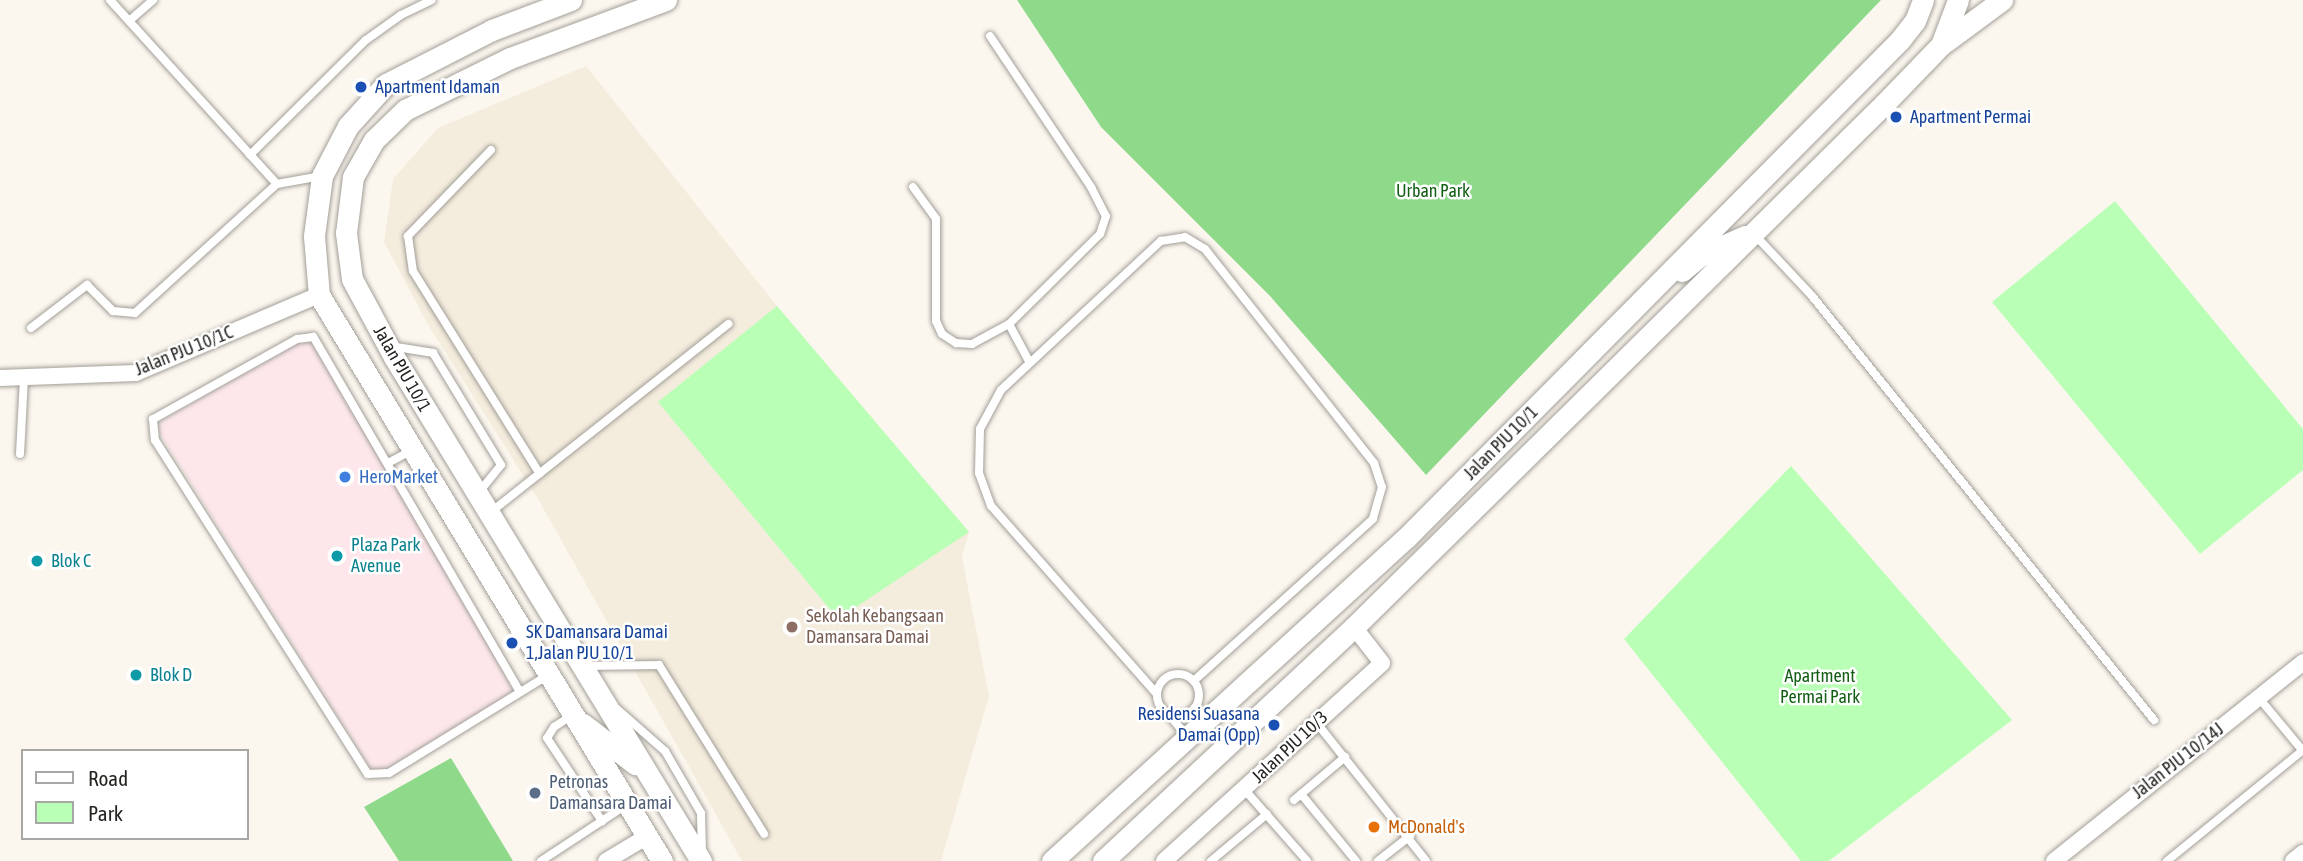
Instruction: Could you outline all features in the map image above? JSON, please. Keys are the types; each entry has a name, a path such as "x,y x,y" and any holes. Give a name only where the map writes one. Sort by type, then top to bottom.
{"street":[{"name":"Jalan PJU 10/1","path":"571,0 492,30 386,84 348,126 322,176 314,236 318,295 662,861"},
{"name":"Jalan PJU 10/1","path":"666,0 510,58 405,110 374,141 353,177 346,233 352,279 387,345 701,861"},
{"name":"Jalan PJU 10/1","path":"1052,861 1406,538 1590,354 1658,280 1900,40 1915,21 1923,0"},
{"name":"Jalan PJU 10/1","path":"1111,859 1354,627 1754,234 1941,44 1958,0"},
{"path":"1941,44 2002,0"},
{"path":"1590,354 1700,256 1754,234"},
{"name":"Jalan PJU 10/1C","path":"0,377 136,373 318,295"},
{"name":"Jalan PJU 10/3","path":"1164,861 1382,663 1354,627"},
{"name":"Jalan PJU 10/14J","path":"2054,861 2303,662"},
{"path":"572,715 645,771"},
{"path":"606,861 646,837"},
{"path":"2293,861 2303,853"}],"lane":[{"path":"110,0 277,184"},
{"path":"129,21 153,0"},
{"path":"250,155 366,40 401,15 432,0"},
{"path":"914,187 936,219 936,321 942,334 956,343 972,344 1009,324 1100,234 1106,216 1091,187 989,36"},
{"path":"491,150 408,236 413,271 540,474"},
{"path":"31,328 87,285 113,311 127,316 144,308 277,184 322,176"},
{"path":"1754,234 1812,296 2154,720"},
{"path":"1187,736 1159,707 1156,693 991,506 979,473 979,429 1001,390 1161,241 1185,237 1205,249 1374,463 1382,487 1373,519 1194,681"},
{"path":"489,514 728,324"},
{"path":"1009,324 1030,363"},
{"path":"520,692 318,342 307,336 153,419 152,428 368,774 389,773 548,675"},
{"path":"387,345 433,353 501,465 477,495"},
{"path":"20,454 24,377"},
{"path":"388,463 412,450"},
{"path":"581,666 659,665 764,834"},
{"path":"1156,693 1162,680 1175,674 1194,681 1200,694 1214,711"},
{"path":"1170,716 1191,713 1200,694"},
{"path":"598,695 665,751 701,813 704,838 701,861"},
{"path":"2167,861 2303,750 2259,698"},
{"path":"572,715 554,727 547,738 602,821"},
{"path":"1316,722 1410,836 1426,861"},
{"path":"1345,757 1298,797 1356,861"},
{"path":"1244,789 1307,861"},
{"path":"541,861 626,805"},
{"path":"1211,861 1267,814"},
{"path":"1378,861 1410,836"}],"shaded area":[{"name":"Sekolah Kebangsaan Damansara Damai","path":"586,66 777,306 969,532 962,557 989,696 941,861 742,861 538,499 427,323 384,242 393,179 438,128"},
{"name":"Plaza Park Avenue","path":"300,342 313,342 514,691 388,768 373,772 157,429 158,423"}],"green space":[{"name":"Urban Park","path":"1017,0 1881,0 1426,475 1270,296 1101,127"},
{"path":"2115,201 2303,429 2303,470 2200,554 1992,302"},
{"path":"777,306 969,532 838,619 658,402"},
{"name":"Apartment Permai Park","path":"1791,466 2012,720 1829,861 1801,861 1624,639"},
{"path":"451,758 513,861 399,861 364,807"}],"place":[{"name":"Apartment Idaman","path":"361,87"},
{"name":"Apartment Permai","path":"1896,117"},
{"name":"HeroMarket","path":"345,477"},
{"name":"Plaza Park Avenue","path":"337,556"},
{"name":"Blok C","path":"37,561"},
{"name":"Sekolah Kebangsaan Damansara Damai","path":"792,627"},
{"name":"SK Damansara Damai 1,Jalan PJU 10/1","path":"512,643"},
{"name":"Blok D","path":"136,675"},
{"name":"Residensi Suasana Damai (Opp)","path":"1274,725"},
{"name":"Petronas Damansara Damai","path":"535,793"},
{"name":"McDonald's","path":"1374,827"}]}
